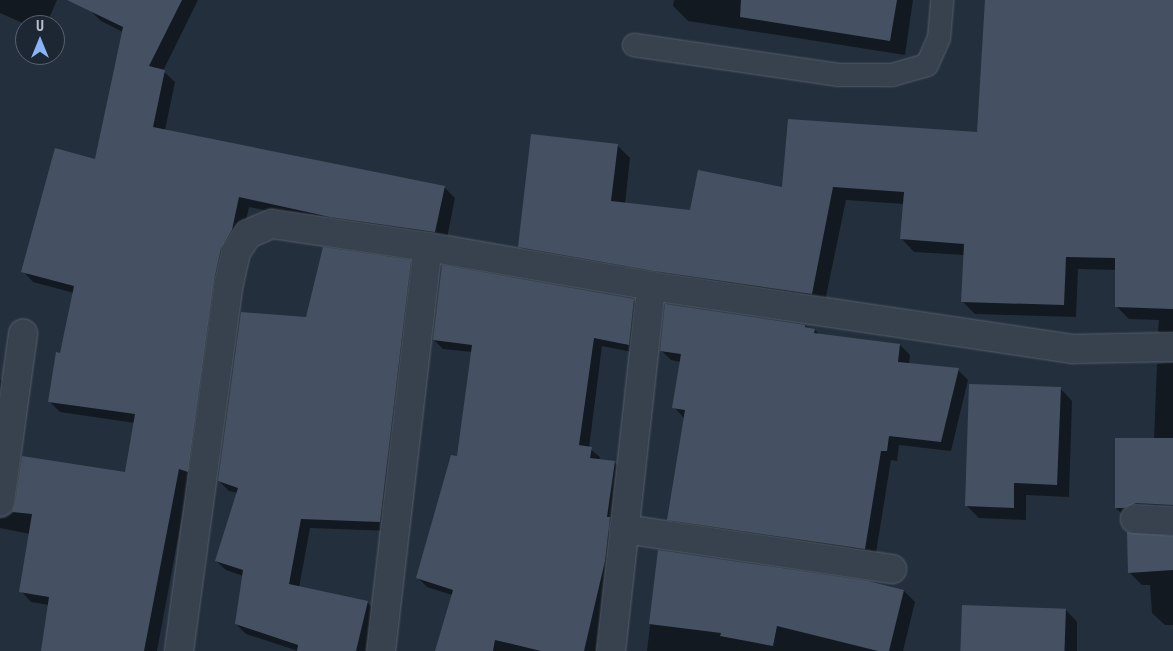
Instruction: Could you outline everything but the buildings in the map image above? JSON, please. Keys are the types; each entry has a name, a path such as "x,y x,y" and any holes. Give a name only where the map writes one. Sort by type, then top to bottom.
{"street":[{"path":"179,651 228,293 236,252 248,234 272,224 428,247 651,286 1073,349 1173,347"},
{"path":"381,651 428,247"},
{"path":"611,651 651,286"},
{"path":"0,502 23,334"},
{"path":"1135,520 1173,520"},
{"path":"624,530 892,569"}],"lane":[{"path":"634,45 840,75 892,74 927,65 939,38 942,0"}]}
